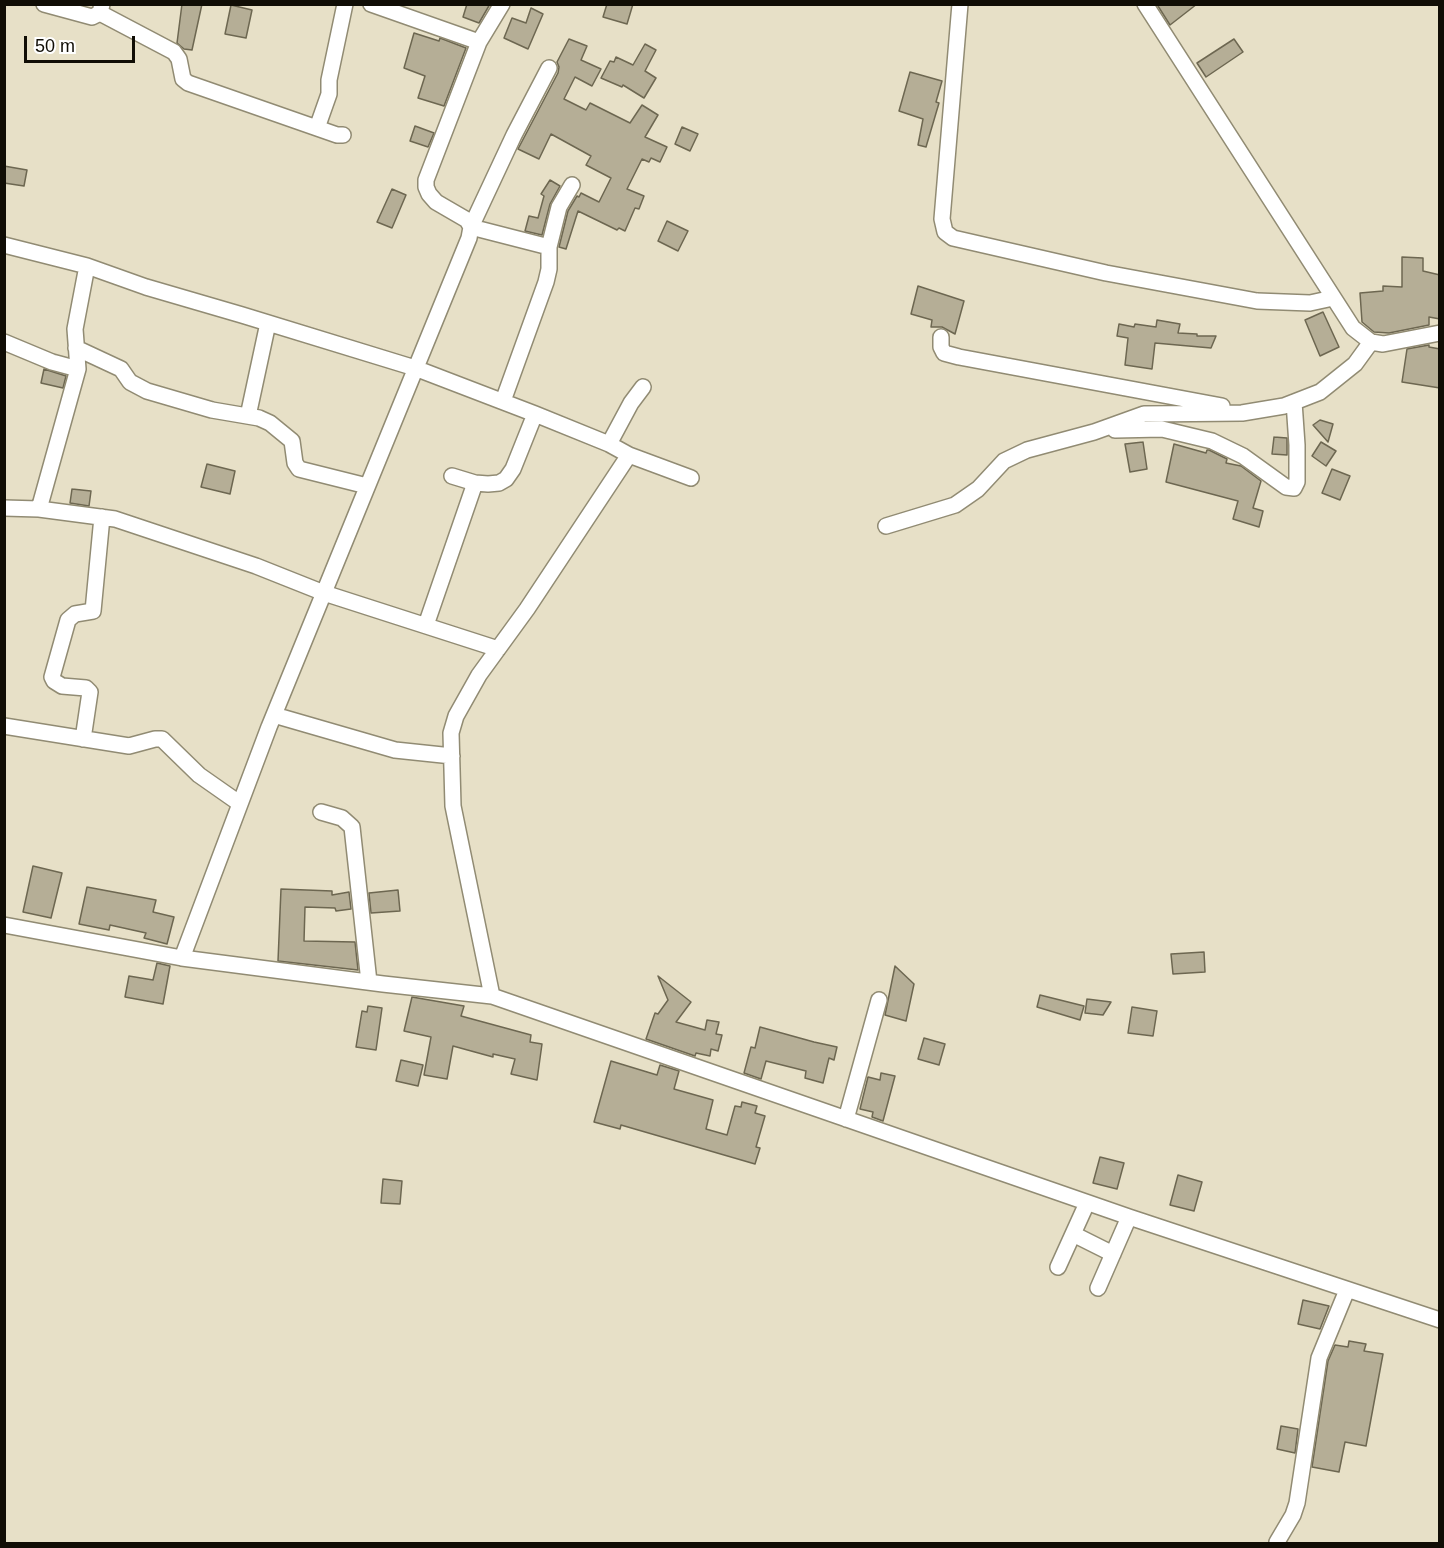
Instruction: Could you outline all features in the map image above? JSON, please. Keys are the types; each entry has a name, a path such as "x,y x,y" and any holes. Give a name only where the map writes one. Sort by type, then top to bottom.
{"street":[{"path":"44,4 93,17 101,9 174,52 179,59 183,79 188,83 337,135 343,135"},
{"path":"317,128 329,94 329,80 345,4"},
{"path":"371,4 479,42"},
{"path":"502,4 479,42 429,172 426,188 436,202 467,220 471,227 549,247"},
{"path":"960,4 942,219 945,232 953,238 1106,273 1257,301 1310,303 1333,298"},
{"path":"1145,4 1353,328 1371,342 1383,344 1440,333"},
{"path":"182,958 239,803 469,238 471,227 514,135 549,68"},
{"path":"503,401 546,282 549,269 549,247 560,207 572,185"},
{"path":"4,245 87,266 146,287 415,368 503,401 609,444 629,455 691,478"},
{"path":"39,509 78,369 75,328 87,266"},
{"path":"248,416 268,323"},
{"path":"941,337 941,347 945,353 1220,405 1242,413"},
{"path":"4,342 52,362 78,369"},
{"path":"886,526 955,505 978,489 1004,461 1012,456 1026,450 1094,432 1144,414 1242,413 1294,402 1320,392 1355,364 1371,342"},
{"path":"76,348 121,369 130,382 147,391 212,410 248,416 270,423 292,441 295,463 299,469 367,486"},
{"path":"609,444 632,403 644,387"},
{"path":"1094,432 1162,429 1202,438 1225,446 1286,487 1294,488 1297,482 1298,445 1294,402"},
{"path":"452,476 475,483 499,483 506,479 513,469 535,414"},
{"path":"492,996 453,806 451,733 456,716 479,675 527,609 629,455"},
{"path":"426,625 475,483"},
{"path":"4,508 39,509 102,516 498,649"},
{"path":"83,739 90,692 86,688 62,686 52,677 68,620 75,614 93,611 102,516"},
{"path":"274,715 395,750 452,756"},
{"path":"4,726 129,746 162,739 199,775 239,803"},
{"path":"321,812 342,818 352,827 369,982"},
{"path":"4,925 182,958 492,996 1087,1203 1440,1320"},
{"path":"846,1119 879,1000"},
{"path":"1058,1267 1087,1203"},
{"path":"1098,1288 1129,1217"},
{"path":"1073,1234 1113,1254"},
{"path":"1276,1542 1293,1515 1297,1503 1319,1358 1347,1290"}],"building":[{"path":"182,4 202,4 192,50 184,49 177,43"},
{"path":"467,4 490,4 479,23 463,17"},
{"path":"607,4 633,4 627,24 603,17"},
{"path":"1160,4 1197,4 1170,25 1158,6"},
{"path":"231,5 252,10 246,38 225,34"},
{"path":"531,8 543,14 528,49 504,38 512,18 526,23"},
{"path":"414,33 439,41 440,38 466,48 444,106 418,98 425,76 404,68"},
{"path":"569,39 587,46 581,60 601,69 592,86 575,77 564,99 586,110 590,103 630,123 642,105 658,115 645,137 667,147 660,162 651,158 649,162 642,159 627,189 644,196 639,209 635,208 625,231 619,228 617,230 578,211 566,249 559,247 568,211 577,196 579,197 581,193 599,202 611,178 586,165 591,156 551,134 539,159 518,149 558,73 557,62"},
{"path":"1234,39 1243,52 1206,77 1197,63"},
{"path":"645,44 656,50 645,71 656,78 644,98 623,85 622,87 601,78 610,61 614,62 616,57 633,65"},
{"path":"910,72 942,81 936,102 939,103 926,147 918,145 923,119 899,111"},
{"path":"415,126 434,133 428,147 410,141"},
{"path":"682,127 698,134 690,151 675,144"},
{"path":"4,166 27,170 24,186 4,183"},
{"path":"550,180 560,186 550,204 542,235 525,231 529,216 538,218 544,196 541,194"},
{"path":"392,189 406,195 392,228 377,222"},
{"path":"667,221 688,231 678,251 658,241"},
{"path":"1402,257 1423,258 1423,271 1440,275 1440,319 1429,317 1429,325 1389,333 1374,332 1362,322 1360,293 1383,291 1383,286 1402,287"},
{"path":"918,286 964,301 955,334 942,327 931,327 932,320 911,314"},
{"path":"1323,312 1339,347 1320,356 1305,320"},
{"path":"1157,320 1180,324 1178,333 1216,336 1211,348 1155,343 1152,369 1125,365 1128,338 1117,336 1119,324 1156,327"},
{"path":"1429,345 1429,347 1440,349 1440,388 1402,382 1407,349"},
{"path":"44,369 66,376 63,388 41,383"},
{"path":"1320,420 1333,424 1328,442 1313,425"},
{"path":"1274,437 1287,438 1287,455 1272,454"},
{"path":"1143,442 1147,469 1130,472 1125,444"},
{"path":"1321,442 1336,451 1326,466 1312,456"},
{"path":"1174,444 1206,453 1209,450 1227,459 1226,463 1241,466 1261,481 1253,508 1263,511 1259,527 1233,519 1238,501 1166,482"},
{"path":"207,464 235,471 230,494 201,487"},
{"path":"1332,469 1350,476 1340,500 1322,493"},
{"path":"72,489 91,491 89,506 70,503"},
{"path":"33,866 62,873 51,918 23,912"},
{"path":"87,887 156,900 153,912 174,917 167,944 144,938 146,933 110,925 109,930 79,924"},
{"path":"281,889 332,891 332,895 349,892 351,909 336,911 335,908 305,907 304,941 355,942 358,970 278,961"},
{"path":"398,890 400,911 371,913 369,893"},
{"path":"1204,952 1205,972 1173,974 1171,954"},
{"path":"157,963 170,966 163,1004 125,997 129,976 153,980"},
{"path":"895,966 914,984 906,1021 885,1015"},
{"path":"658,976 691,1002 676,1022 705,1030 707,1020 719,1022 716,1034 722,1035 718,1051 711,1049 710,1056 696,1053 695,1056 646,1039 655,1013 658,1014 668,1000"},
{"path":"1040,995 1084,1006 1080,1020 1037,1007"},
{"path":"412,997 464,1006 461,1016 531,1035 530,1042 542,1044 537,1080 511,1074 515,1059 493,1054 493,1057 453,1046 447,1079 424,1075 431,1037 404,1031"},
{"path":"1087,999 1111,1002 1103,1015 1085,1013"},
{"path":"368,1006 382,1008 376,1050 356,1047 362,1011 367,1012"},
{"path":"1132,1007 1157,1011 1153,1036 1128,1033"},
{"path":"760,1027 837,1047 834,1060 829,1058 823,1083 805,1078 806,1071 766,1061 761,1079 744,1073 751,1047 755,1048"},
{"path":"924,1038 945,1044 939,1065 918,1059"},
{"path":"401,1060 423,1065 418,1086 396,1081"},
{"path":"611,1061 657,1075 660,1065 679,1071 674,1089 713,1100 706,1129 727,1135 735,1106 741,1107 742,1102 757,1106 755,1113 765,1116 756,1147 760,1148 755,1164 621,1125 620,1129 594,1122"},
{"path":"881,1073 895,1076 883,1121 872,1117 873,1112 860,1109 868,1077 880,1080"},
{"path":"1100,1157 1124,1163 1117,1189 1093,1183"},
{"path":"1178,1175 1202,1182 1194,1211 1170,1205"},
{"path":"383,1179 402,1181 400,1204 381,1203"},
{"path":"1303,1300 1329,1306 1320,1329 1298,1324"},
{"path":"1349,1341 1366,1344 1364,1351 1383,1354 1366,1446 1345,1442 1339,1472 1312,1467 1328,1361 1335,1345 1348,1347"},
{"path":"1281,1426 1298,1429 1295,1453 1277,1449"}]}
